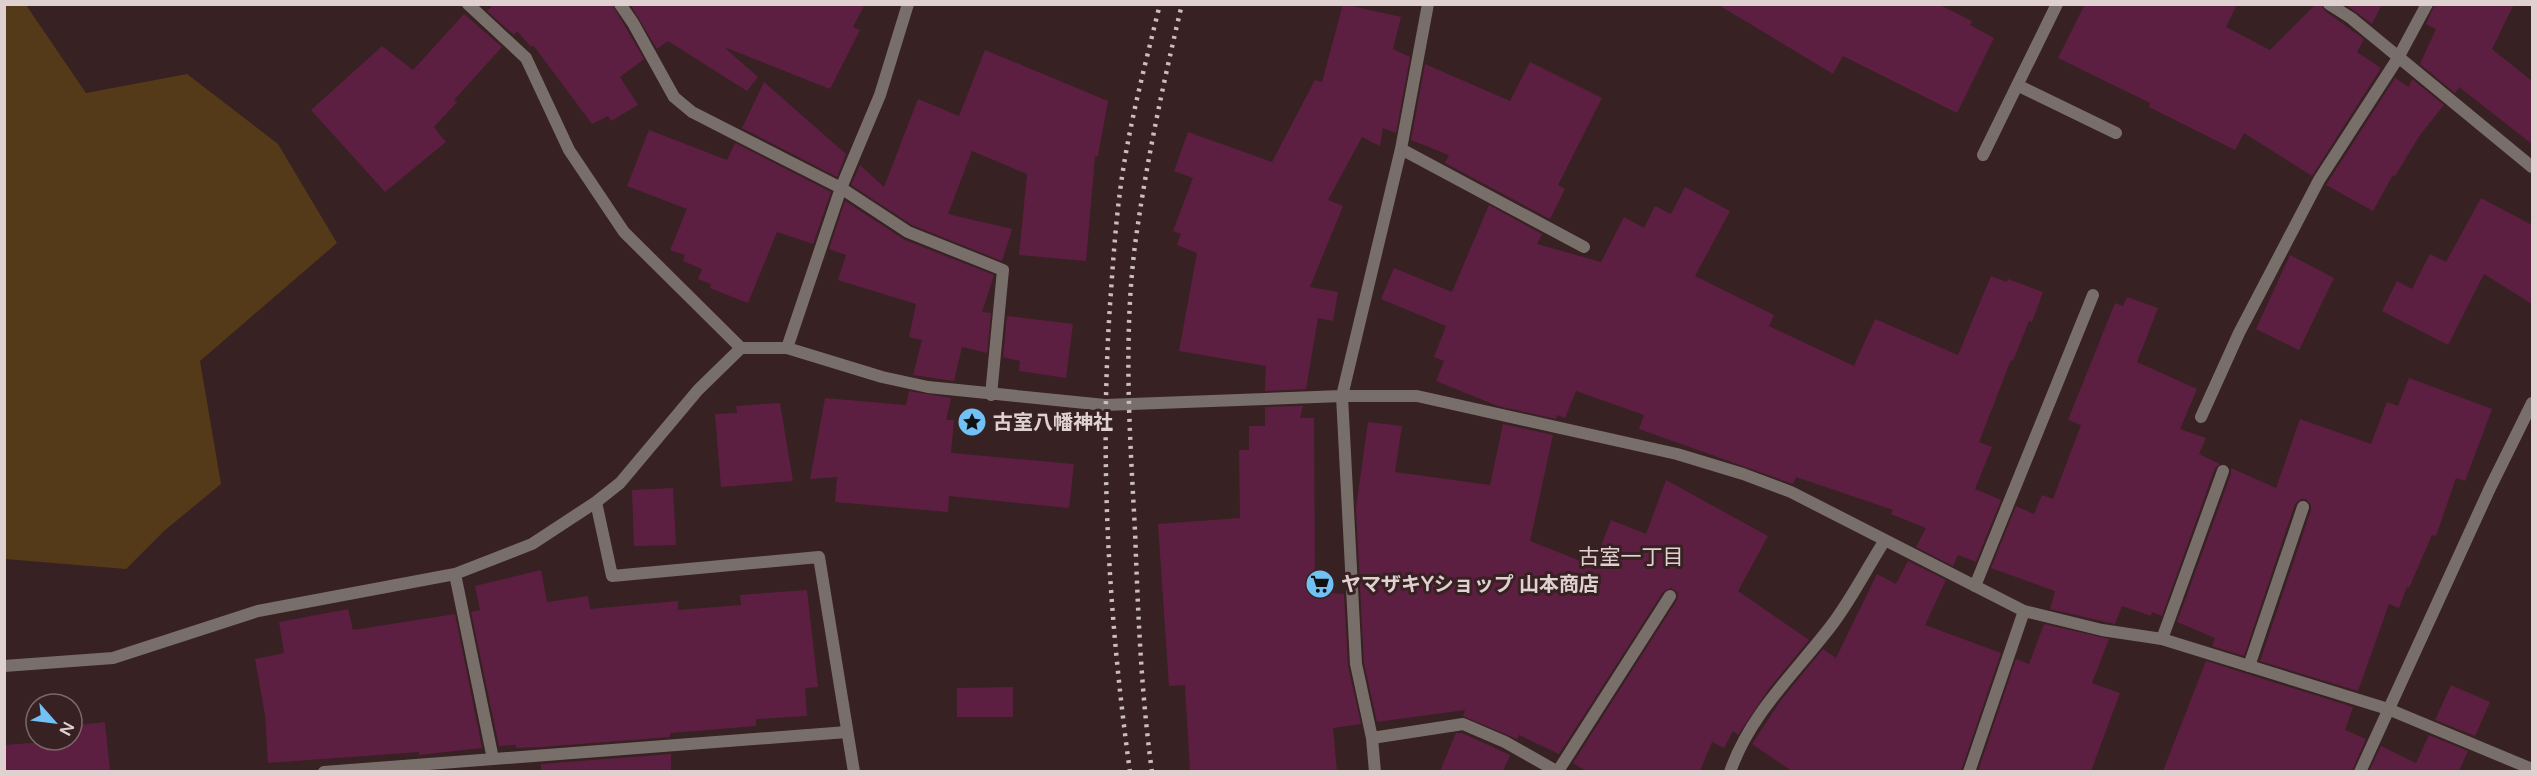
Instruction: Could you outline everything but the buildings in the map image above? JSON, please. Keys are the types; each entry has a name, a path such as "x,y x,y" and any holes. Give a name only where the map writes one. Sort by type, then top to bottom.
{"street":[{"path":"468,4 526,58 569,150 624,232 741,348"},
{"path":"620,4 633,22 674,97 692,112 841,188 908,232 1003,270 991,395"},
{"path":"787,348 841,188 880,95 908,4"},
{"path":"1375,771 1372,738 1356,664 1342,396 1401,149 1428,4"},
{"path":"1983,155 2057,4"},
{"path":"2329,4 2351,18 2532,167"},
{"path":"2201,417 2239,333 2319,180 2398,58 2427,4"},
{"path":"2017,85 2116,133"},
{"path":"1401,149 1584,247"},
{"path":"1975,586 2093,295"},
{"path":"4,666 113,658 258,611 455,574 532,544 596,502 620,483 698,390 741,348 787,348 882,377 928,387 991,395 1127,405 1342,396 1417,396 1677,454 1743,474 1791,492 2024,611 2102,630 2162,639 2388,709 2532,769"},
{"path":"2360,771 2490,488 2532,403"},
{"path":"2162,639 2223,471"},
{"path":"596,502 612,576 819,557 854,771"},
{"path":"2249,666 2303,507"},
{"path":"1730,771 1735,755 1753,723 1833,624 1885,540"},
{"path":"455,574 493,759"},
{"path":"1372,738 1463,724 1505,742 1558,771 1670,596"},
{"path":"1970,771 2024,611"},
{"path":"324,771 847,732"}],"shaded area":[{"path":"4,5 26,5 86,93 187,74 278,144 337,243 200,361 221,484 164,531 126,569 5,559"}],"railway":[{"path":"1130,772 1111,592 1106,471 1107,351 1122,180 1136,104 1160,4"},
{"path":"1152,772 1139,622 1130,424 1129,317 1135,245 1144,184 1182,4"}],"place":[{"name":"古室八幡神社","path":"972,422"},
{"name":"ヤマザキYショップ 山本商店","path":"1320,584"}],"district":[{"name":"古室一丁目","path":"1631,557"}]}
